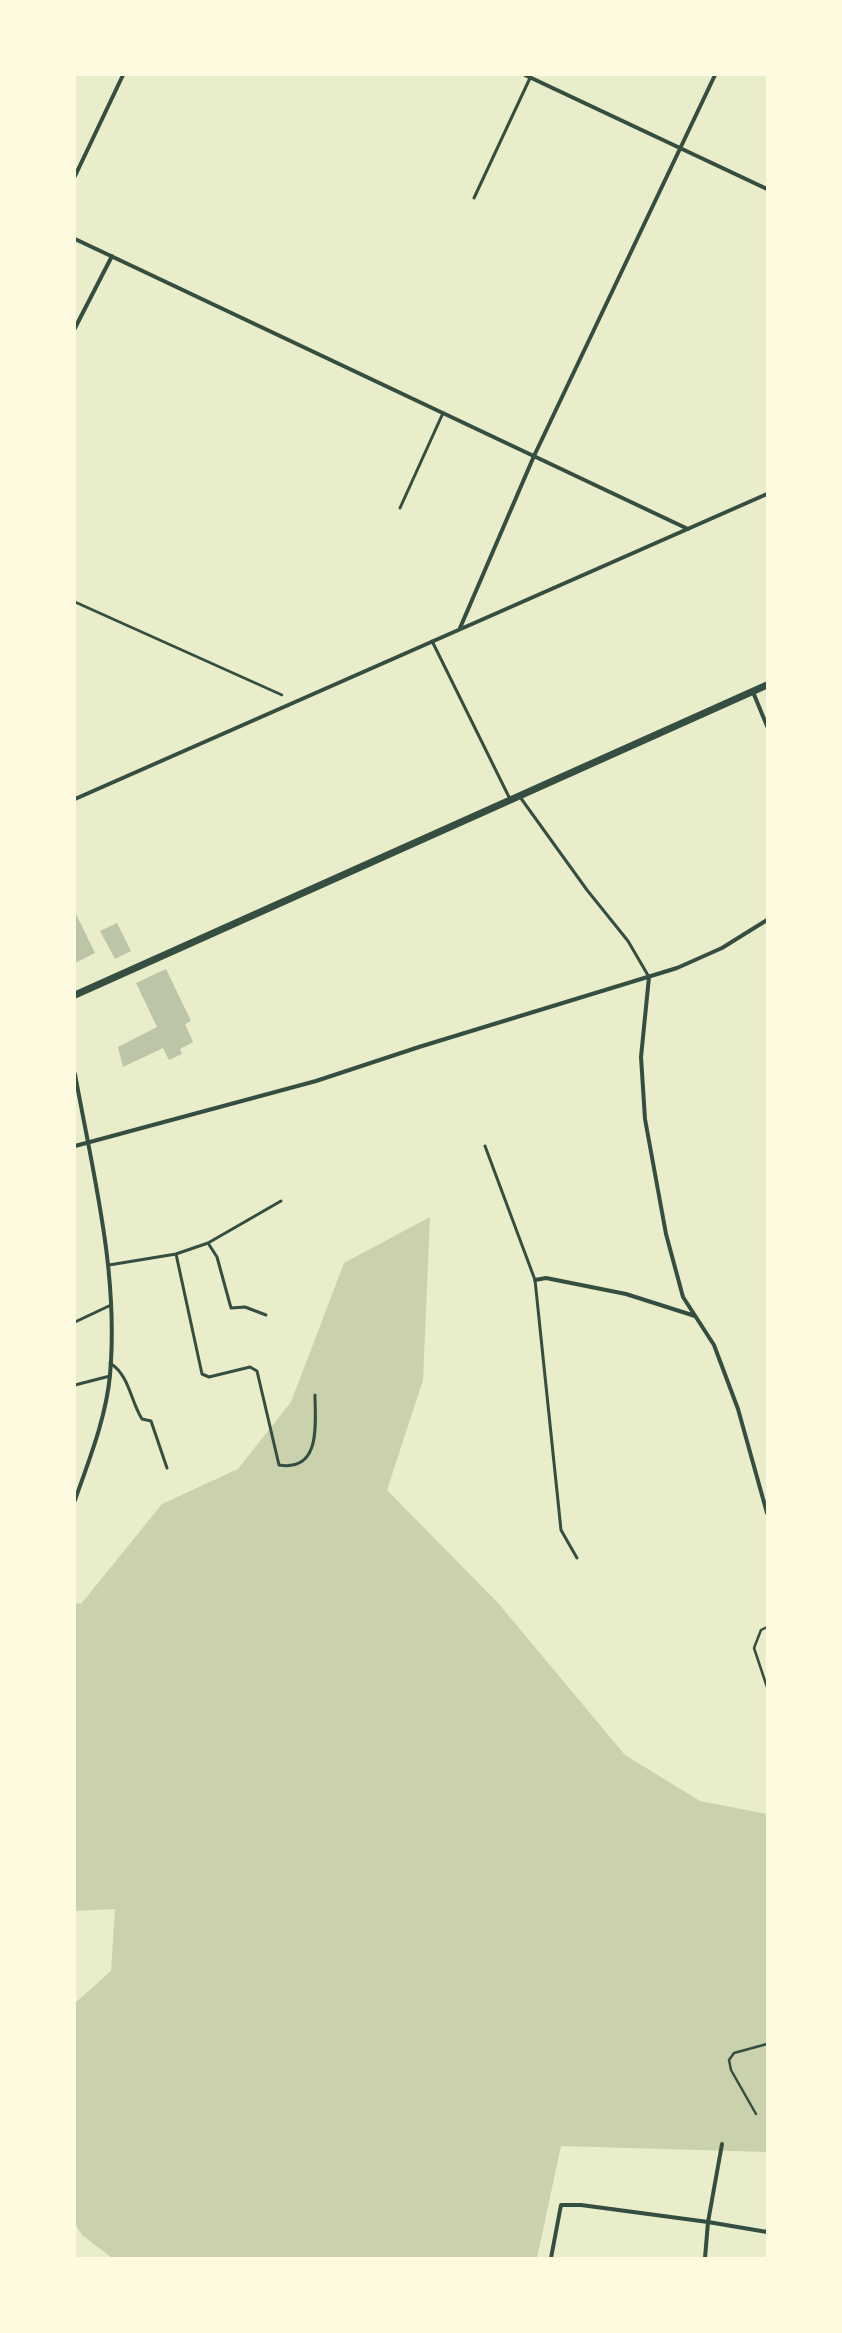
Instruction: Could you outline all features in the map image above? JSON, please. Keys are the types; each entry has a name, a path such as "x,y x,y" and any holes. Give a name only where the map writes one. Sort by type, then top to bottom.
{"street":[{"path":"75,176 123,75"},
{"path":"525,75 681,147 767,189"},
{"path":"460,629 534,456 715,75"},
{"path":"75,239 688,529"},
{"path":"75,328 112,256"},
{"path":"75,799 767,494"},
{"path":"75,995 511,801 767,685"},
{"path":"753,692 767,726"},
{"path":"75,1146 316,1081 419,1047 677,968 722,948 767,920"},
{"path":"649,977 641,1057 645,1119 666,1234 683,1297 714,1345 738,1409 767,1512"},
{"path":"75,1074 87,1143 104,1224 112,1305 110,1376 96,1443 75,1500"},
{"path":"535,1280 546,1278 626,1294 696,1316"},
{"path":"705,2258 708,2222 722,2144"},
{"path":"551,2258 561,2205 581,2205 708,2222 767,2232"}],"lane":[{"path":"474,198 530,78"},
{"path":"400,508 443,413"},
{"path":"432,641 511,801"},
{"path":"520,796 587,890 628,941 649,977"},
{"path":"485,1146 535,1280 561,1530 577,1558"},
{"path":"109,1265 176,1254 208,1243 281,1202"},
{"path":"208,1243 217,1257 231,1308 245,1307 266,1315"},
{"path":"176,1254 202,1374 209,1377 250,1367 257,1371 279,1465 290,1466 299,1462 308,1454 315,1444 315,1395"},
{"path":"75,1322 112,1305"},
{"path":"110,1363 119,1369 124,1376 142,1419 151,1421 167,1468"},
{"path":"75,1385 110,1376"}],"path":[{"path":"75,602 295,701"},
{"path":"767,1626 761,1630 754,1648 767,1687"},
{"path":"756,2114 731,2070 729,2060 734,2053 767,2044"}],"green space":[{"path":"430,1217 423,1380 387,1490 498,1603 625,1755 700,1801 767,1814 767,2152 561,2146 537,2258 112,2258 82,2235 75,2224 75,2003 111,1971 115,1909 75,1911 75,1603 81,1604 162,1504 238,1469 291,1402 344,1263"}],"building":[{"path":"75,912 95,953 75,963"},
{"path":"117,923 131,951 115,959 100,931"},
{"path":"166,969 191,1021 185,1024 193,1042 180,1049 182,1054 169,1060 163,1048 123,1067 118,1047 157,1027 136,983"}]}
